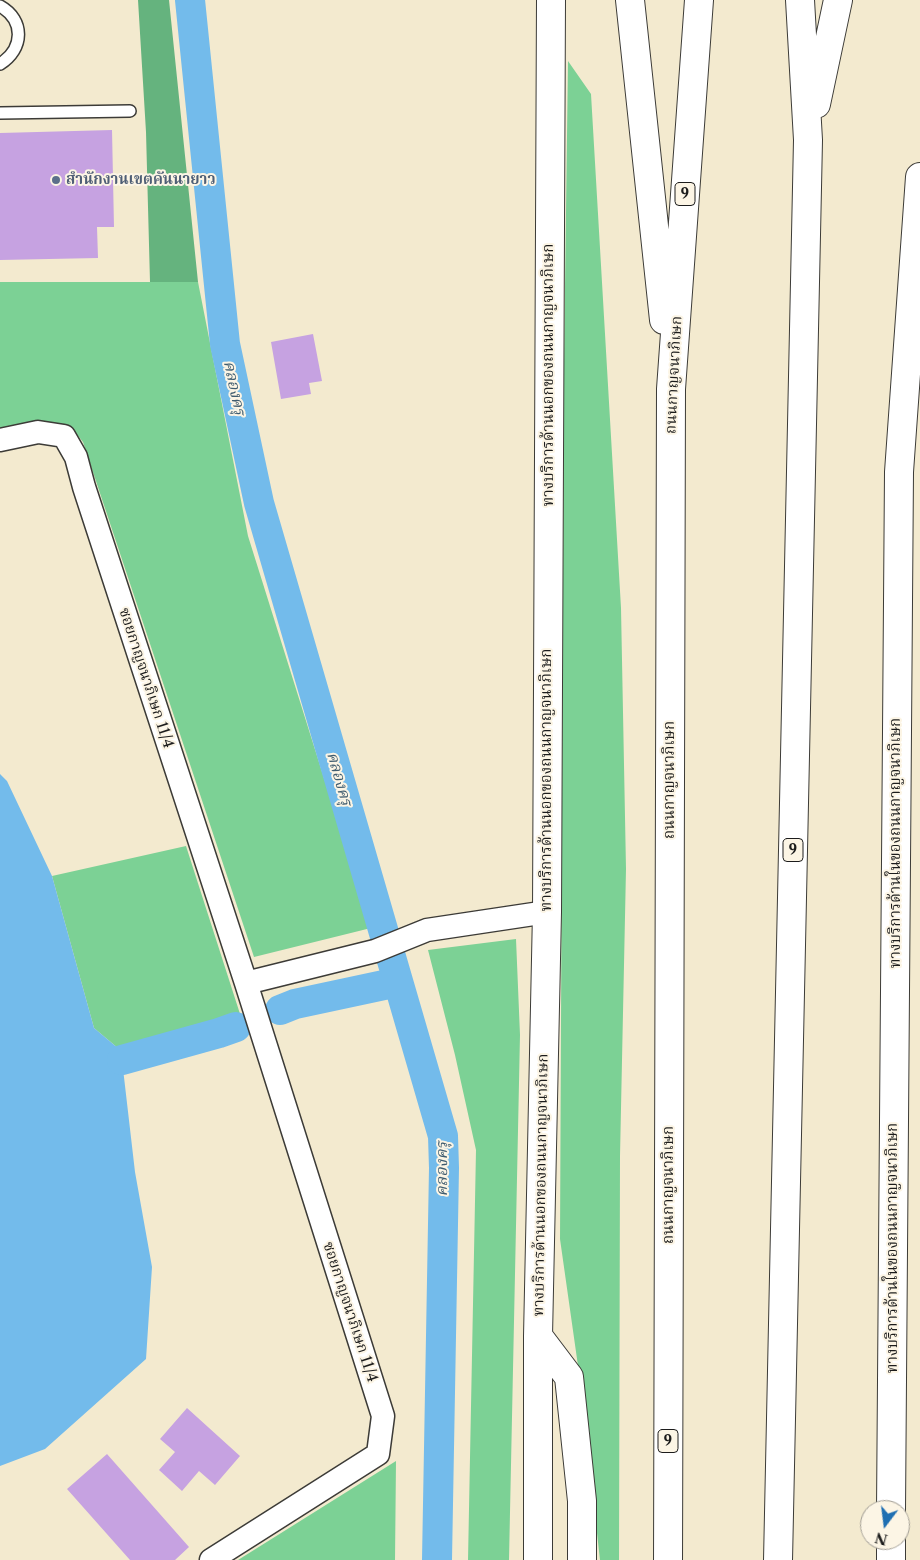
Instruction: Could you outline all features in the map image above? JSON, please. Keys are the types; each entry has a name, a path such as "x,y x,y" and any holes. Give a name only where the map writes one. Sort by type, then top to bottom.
{"main road":[{"name":"ทางบริการด้านนอกของถนนกาญจนาภิเษก","path":"538,1560 538,1336 547,912 551,0"},
{"path":"630,0 671,389"},
{"name":"ถนนกาญจนาภิเษก","path":"668,1560 671,389 699,0"},
{"name":"9","path":"778,1560 808,140 800,0"},
{"path":"808,140 838,0"},
{"name":"ทางบริการด้านในของถนนกาญจนาภิเษก","path":"891,1500 899,472 920,177"},
{"path":"538,1336 569,1377 582,1500 582,1560"}],"street":[{"name":"ซอยกาญจนาภิเษก 11/4","path":"0,440 38,432 64,436 76,457 90,506 246,983 383,1416 378,1454 211,1560"},
{"path":"246,983 375,951 427,930 547,912"}],"lane":[{"path":"0,6 7,10 14,18 18,29 18,40 14,51 7,60 0,64"},
{"path":"0,113 130,111"}],"green space":[{"path":"138,0 169,0 198,282 150,282 146,132"},
{"path":"568,61 591,94 621,608 626,869 620,1156 619,1560 600,1560 580,1380 560,1239 564,362"},
{"path":"0,282 198,282 248,536 371,928 254,957 83,442 70,426 41,421 0,430"},
{"path":"186,846 241,1017 179,1037 119,1049 94,1028 52,876"},
{"path":"516,939 520,1035 509,1560 468,1560 476,1150 455,1055 428,950"},
{"path":"396,1461 395,1560 238,1560"}],"water":[{"path":"0,774 7,781 52,876 94,1028 119,1049 122,1060 135,1172 152,1267 146,1359 45,1449 0,1466"}],"building":[{"name":"สำนักงานเขตคันนายาว","path":"112,130 114,227 97,227 98,258 0,260 0,133"},
{"path":"313,334 322,381 309,383 311,394 281,399 271,342"},
{"path":"187,1408 240,1456 215,1485 199,1471 182,1491 159,1470 175,1452 160,1439"},
{"path":"107,1454 189,1547 175,1560 130,1560 67,1489"}],"waterway":[{"name":"คลองครุ","path":"190,0 225,344 259,503 443,1136 437,1560"},
{"path":"280,1010 295,1004 398,982"},
{"path":"122,1060 236,1027"}],"place":[{"name":"สำนักงานเขตคันนายาว","path":"56,180"}]}
